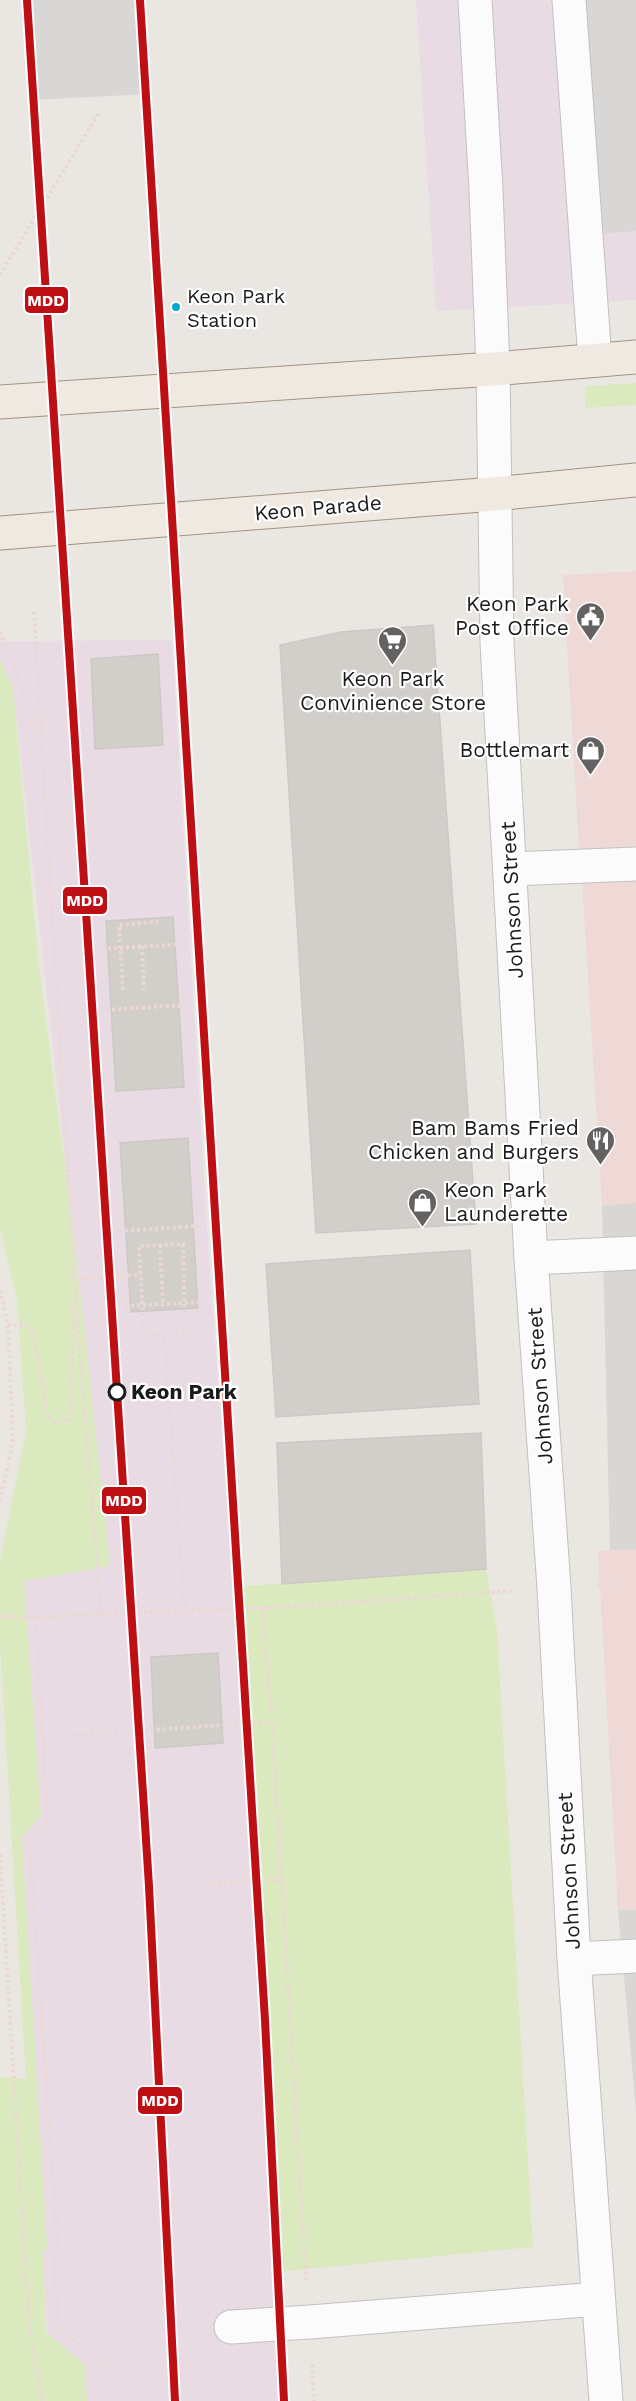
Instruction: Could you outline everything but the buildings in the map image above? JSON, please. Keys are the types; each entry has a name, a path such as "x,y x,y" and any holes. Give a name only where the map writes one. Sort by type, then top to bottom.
{"main road":[{"path":"0,402 492,369 636,357"},
{"name":"Keon Parade","path":"0,533 494,494 636,480"}],"street":[{"name":"Johnson Street","path":"475,0 486,190 497,643 531,1257 554,1588 574,1959 606,2401"},
{"path":"569,0 595,360"},
{"path":"511,869 636,864"},
{"path":"531,1257 636,1252"},
{"path":"574,1959 636,1956"},
{"path":"231,2326 310,2322 597,2299"}],"path":[{"path":"0,275 99,113"},
{"path":"34,612 74,1279 101,1613"},
{"path":"0,632 41,735"},
{"path":"123,990 119,925 162,921"},
{"path":"102,949 184,944"},
{"path":"142,946 144,989"},
{"path":"106,1010 185,1005"},
{"path":"120,1231 200,1226"},
{"path":"183,1244 185,1333 144,1336 139,1246 160,1245 183,1244"},
{"path":"160,1245 163,1304"},
{"path":"74,1279 140,1275"},
{"path":"8,1325 26,1325 34,1333 47,1415 54,1422 70,1419 74,1279"},
{"path":"0,1290 8,1325 13,1442 0,1500"},
{"path":"125,1306 204,1302"},
{"path":"164,1335 185,1611"},
{"path":"0,1616 36,1618 101,1613 185,1611 554,1588"},
{"path":"262,1607 272,1722 306,2285"},
{"path":"36,1618 47,1821 29,1838 58,2250 53,2257 59,2328 115,2374"},
{"path":"43,1737 272,1722"},
{"path":"0,1854 28,2326 43,2401"},
{"path":"206,1884 281,1880"},
{"path":"312,2354 314,2401"}],"shaded area":[{"path":"26,0 144,0 149,94 32,100"},
{"path":"416,0 636,0 636,300 436,311"},
{"path":"583,0 636,0 636,231 597,234"},
{"path":"636,571 636,846 579,850 563,575"},
{"path":"172,640 208,1244 248,1787 271,2143 282,2401 87,2401 85,2365 47,2332 43,2255 47,2246 22,1837 41,1816 24,1581 110,1565 13,688 0,659 0,641"},
{"path":"636,878 636,1203 602,1205 582,881"},
{"path":"636,1203 636,2111 618,1910 602,1205"},
{"path":"636,1549 636,1910 618,1910 598,1551"}],"green space":[{"path":"636,383 636,405 585,408 586,386"},
{"path":"0,659 13,688 40,974 74,1234 110,1566 24,1581 41,1816 22,1837 47,2246 43,2255 46,2332 85,2365 87,2401 0,2401 0,2077 26,2079 0,1645 0,1561 26,1431 17,1300 0,1229"},
{"path":"486,1569 497,1630 533,2247 277,2272 232,1587"}],"transit line":[{"name":"MDD","path":"27,0 149,1886 175,2401"},
{"name":"MDD","path":"140,0 265,2020 284,2401"}],"place":[{"name":"Keon Park Station","path":"176,307"},
{"name":"Keon Park Post Office","path":"590,642"},
{"name":"Keon Park Convinience Store","path":"393,666"},
{"name":"Bottlemart","path":"590,776"},
{"name":"Bam Bams Fried Chicken and Burgers","path":"600,1166"},
{"name":"Keon Park Launderette","path":"423,1228"},
{"name":"Keon Park","path":"117,1392"}]}
